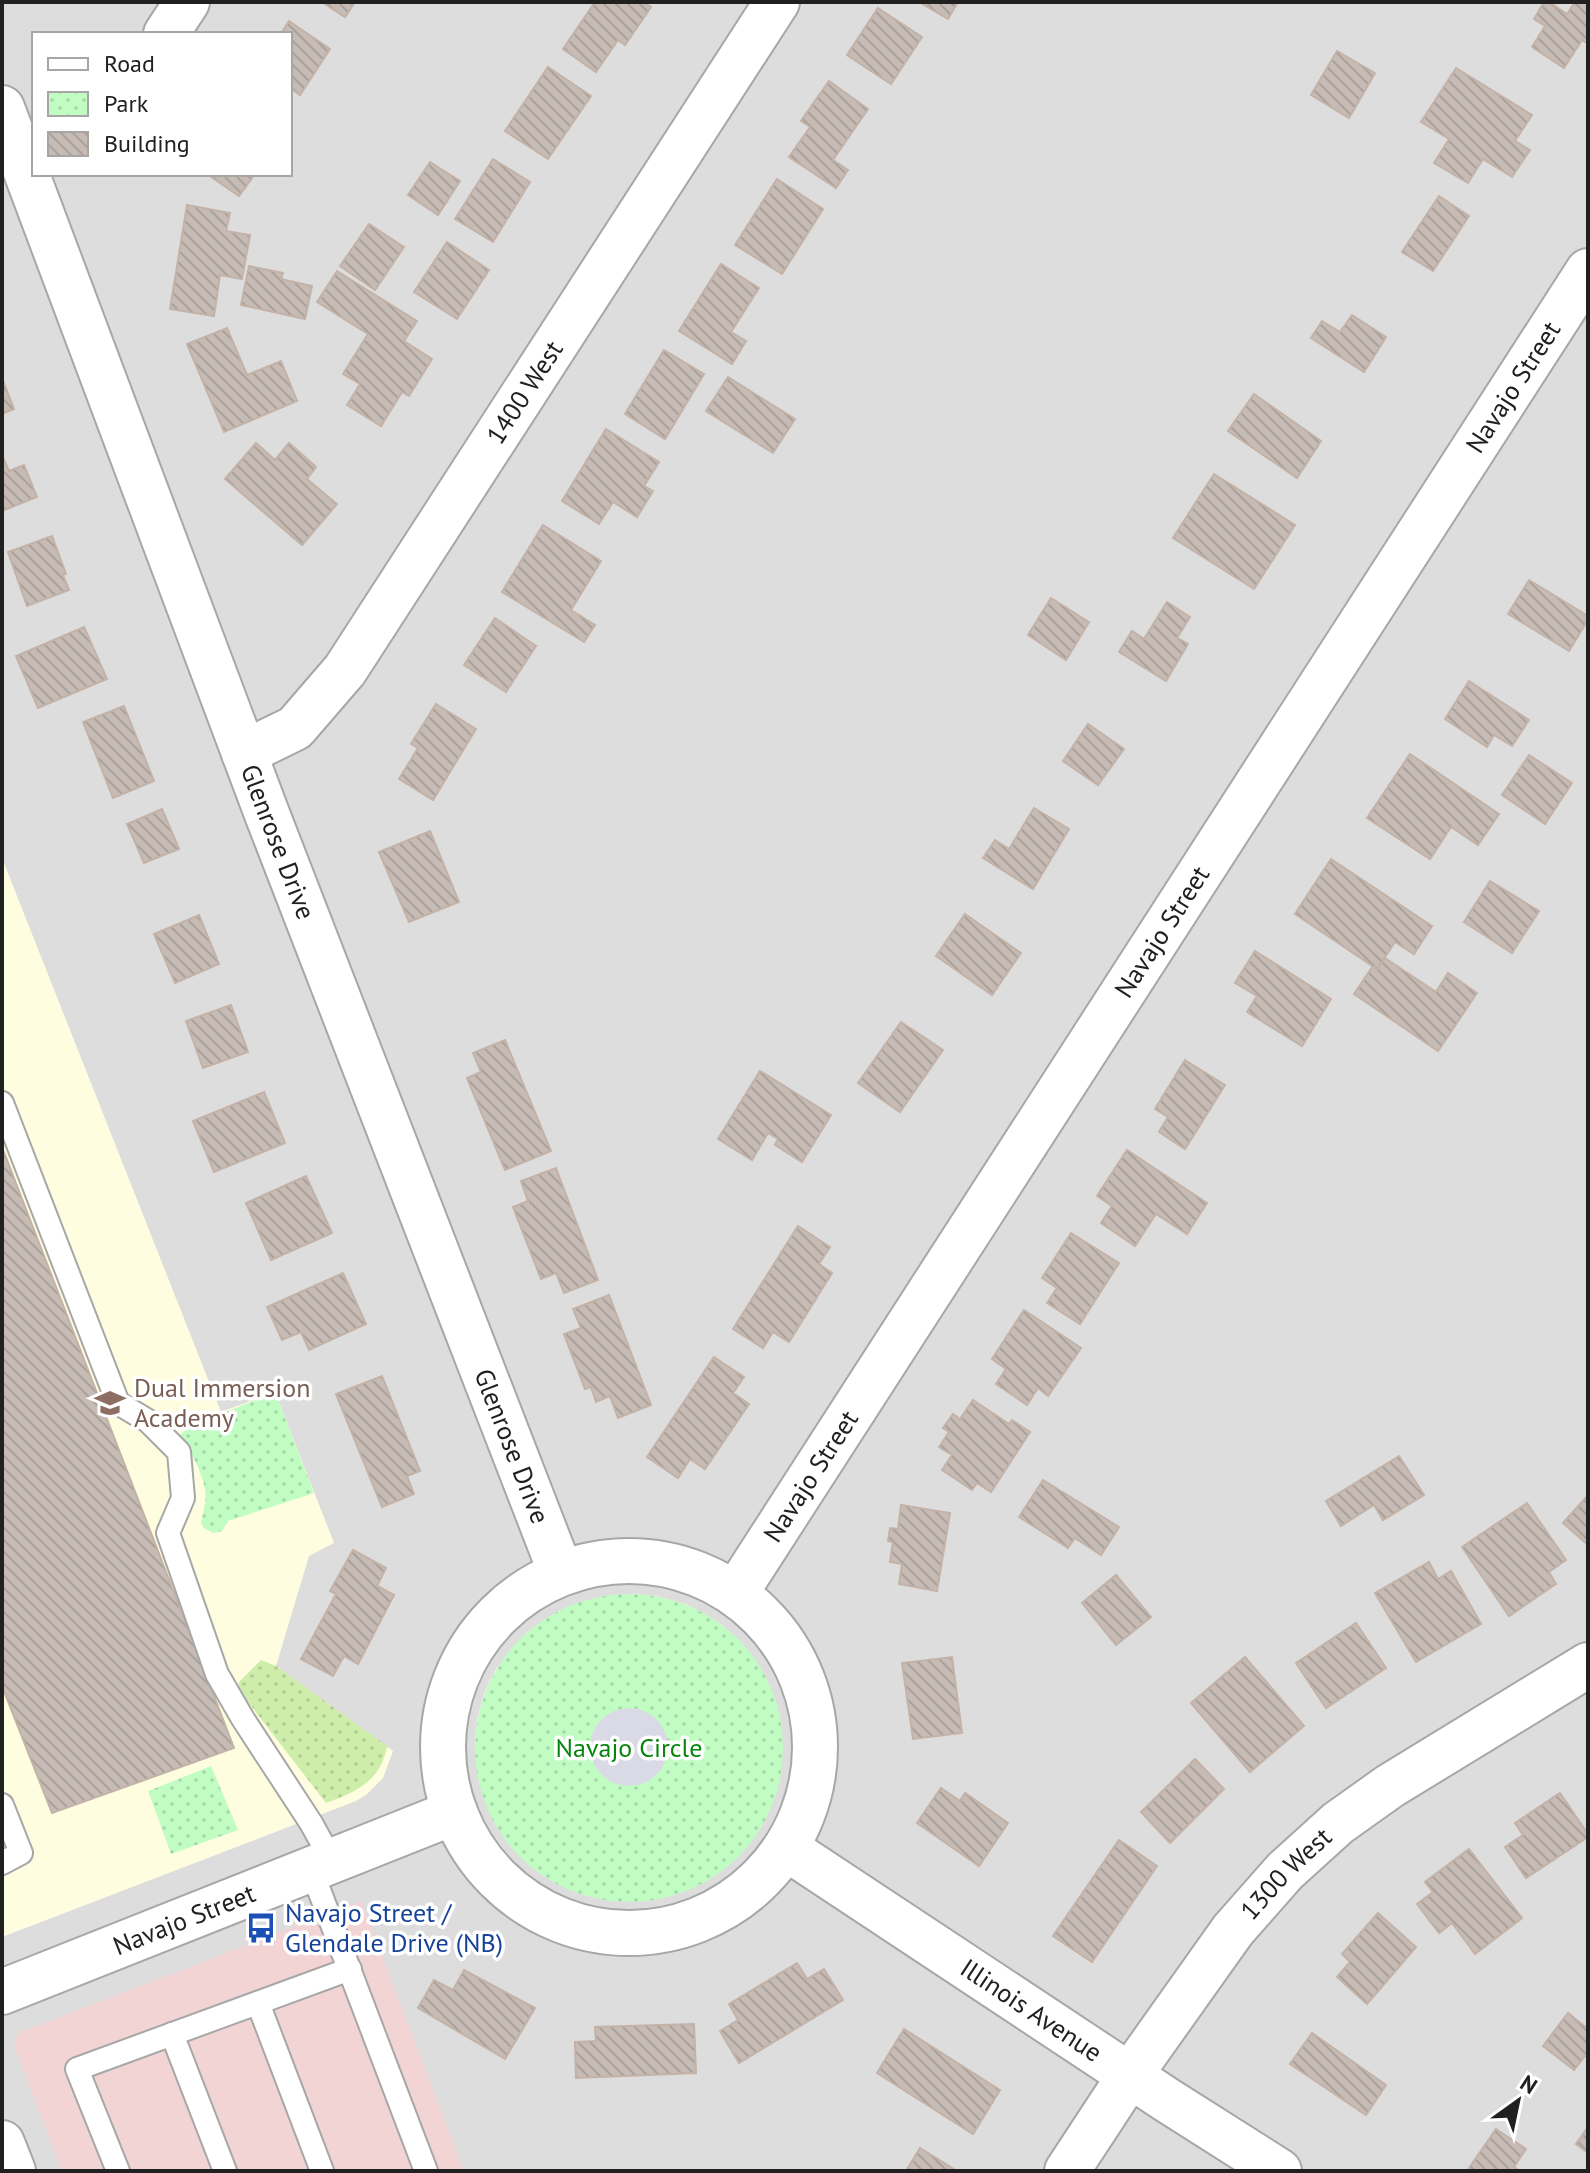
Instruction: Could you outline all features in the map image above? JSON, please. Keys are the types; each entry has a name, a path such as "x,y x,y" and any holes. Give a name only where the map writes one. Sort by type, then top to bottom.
{"street":[{"path":"167,32 187,2"},
{"name":"1400 West","path":"244,753 295,728 345,670 777,2"},
{"name":"Glenrose Drive","path":"2,108 29,161"},
{"name":"Glenrose Drive","path":"34,176 244,753 561,1573"},
{"name":"Navajo Street","path":"735,1594 1588,271"},
{"path":"600,1562 657,1562 712,1579 735,1594 767,1621 786,1645 811,1701 816,1731 816,1762 811,1792 801,1821 786,1848 769,1871 744,1895 715,1913 682,1926 648,1933 614,1933 580,1926 547,1914 492,1873 471,1845 455,1812 447,1786 443,1754 444,1721 451,1689 464,1658 482,1631 505,1607 531,1587 561,1573 600,1562"},
{"name":"1300 West","path":"1067,2171 1130,2075 1233,1930 1285,1871 1338,1823 1390,1786 1588,1665"},
{"name":"Navajo Street","path":"2,1992 455,1812"},
{"name":"Illinois Avenue","path":"786,1848 1279,2171"},
{"path":"2,2143 13,2171"}],"lane":[{"path":"2,1103 118,1403 148,1421 179,1452 183,1498 168,1533 217,1674 311,1823 350,1969 426,2171"},
{"path":"2,1805 21,1853 2,1863"},
{"path":"118,2171 77,2069 350,1969"},
{"path":"258,2003 322,2171"},
{"path":"172,2034 225,2171"}],"shaded area":[{"path":"2,2 1588,2 1588,2171 464,2171 361,1902 21,2032 14,2046 62,2171 2,2171","holes":["630,1593 686,1604 726,1627","561,1609 474,1746 484,1693 495,1670 527,1632"]},
{"name":"Dual Immersion Academy","path":"2,858 221,1412 275,1392 334,1543 309,1556 276,1666 393,1751 383,1778 356,1801 2,1937"},
{"path":"629,1708 644,1711 661,1725 668,1747 665,1762 651,1779 629,1786 614,1783 597,1769 590,1747 593,1732 607,1715"},
{"path":"361,1901 464,2171 62,2171 14,2046 21,2032"}],"green space":[{"path":"275,1392 314,1493 228,1521 222,1531 213,1533 201,1523 206,1498 204,1483 179,1436 189,1427"},
{"name":"Navajo Circle","path":"614,1594 644,1594 674,1600 702,1612 727,1629 748,1650 765,1675 777,1703 783,1763 772,1807 757,1834 738,1857 715,1876 688,1891 644,1902 614,1902 584,1896 556,1884 531,1867 510,1846 493,1821 481,1793 475,1763 475,1733 481,1703 493,1675 510,1650 531,1629 556,1612 584,1600"},
{"path":"261,1660 276,1666 387,1746 379,1768 366,1784 326,1803 238,1689 239,1682"},
{"path":"211,1766 238,1830 171,1854 148,1791"}],"building":[{"path":"322,2 355,2 345,17"},
{"path":"595,2 643,2 651,7 625,45 618,40 596,72 563,49"},
{"path":"919,2 958,2 948,19"},
{"path":"1544,2 1567,14 1575,2 1588,3 1588,44 1582,40 1564,68 1532,47 1545,26 1534,19"},
{"path":"878,8 922,37 891,84 847,55"},
{"path":"289,21 330,49 300,95 292,89 292,32 282,32"},
{"path":"1337,51 1375,73 1349,118 1311,95"},
{"path":"548,67 591,96 548,159 505,131"},
{"path":"1456,68 1532,115 1515,141 1530,150 1512,177 1483,159 1468,183 1434,163 1449,139 1421,122"},
{"path":"829,81 868,109 833,160 848,170 836,188 789,157 810,127 801,121"},
{"path":"493,159 530,182 493,242 455,219"},
{"path":"430,162 460,181 438,215 408,195"},
{"path":"210,176 254,176 239,196"},
{"path":"777,179 823,209 782,274 735,245"},
{"path":"1439,196 1469,216 1433,271 1402,252"},
{"path":"187,205 230,213 226,231 250,235 242,279 220,275 214,316 170,309"},
{"path":"369,224 404,247 375,290 340,266"},
{"path":"447,242 489,270 457,319 414,292"},
{"path":"721,264 759,288 731,332 746,341 732,364 679,331"},
{"path":"249,266 283,273 281,279 312,286 305,319 241,305"},
{"path":"337,271 417,321 404,341 432,359 409,396 402,392 381,426 347,405 360,384 343,374 368,334 317,302"},
{"path":"1352,315 1386,337 1364,372 1311,338 1322,321 1340,332"},
{"path":"227,328 247,375 281,361 297,401 224,432 187,344"},
{"path":"664,350 704,374 665,439 625,414"},
{"path":"728,377 795,419 773,453 706,411"},
{"path":"2,378 14,409 2,414"},
{"path":"1254,394 1321,441 1297,478 1228,431"},
{"path":"606,429 659,462 644,486 653,491 637,517 613,502 599,524 562,501"},
{"path":"256,443 275,460 289,443 316,467 307,479 337,504 302,545 225,479"},
{"path":"2,455 9,471 24,465 37,497 2,511"},
{"path":"1214,474 1295,525 1254,589 1173,538"},
{"path":"543,525 601,561 571,610 595,625 584,642 502,592"},
{"path":"52,536 69,590 27,606 8,552"},
{"path":"1529,580 1588,616 1569,651 1508,614"},
{"path":"1051,598 1089,622 1066,660 1028,635"},
{"path":"1167,602 1190,617 1177,638 1188,644 1166,681 1119,652 1132,631 1144,639"},
{"path":"495,618 536,646 506,692 464,665"},
{"path":"84,627 107,679 38,708 16,656"},
{"path":"1469,681 1529,720 1512,746 1494,735 1487,747 1445,719"},
{"path":"436,704 476,729 433,800 399,779 418,748 411,744"},
{"path":"124,706 154,781 113,798 83,722"},
{"path":"1088,724 1124,749 1098,785 1063,761"},
{"path":"1410,754 1499,814 1478,845 1451,827 1430,859 1367,818"},
{"path":"1529,755 1572,783 1545,824 1502,795"},
{"path":"1034,808 1069,829 1033,889 983,858 995,840 1009,849"},
{"path":"162,809 179,849 144,863 127,824"},
{"path":"430,831 459,902 409,922 379,852"},
{"path":"1331,859 1432,926 1414,954 1395,942 1377,969 1295,914"},
{"path":"1490,881 1539,911 1512,953 1464,922"},
{"path":"965,914 1021,953 992,995 936,956"},
{"path":"199,915 219,964 175,983 154,934"},
{"path":"1255,951 1331,999 1302,1046 1247,1012 1257,996 1235,983"},
{"path":"1385,958 1436,992 1448,973 1477,993 1438,1051 1354,994 1373,966 1377,969"},
{"path":"231,1005 248,1052 203,1068 186,1021"},
{"path":"901,1022 943,1050 900,1112 858,1083"},
{"path":"505,1040 551,1151 505,1170 467,1078 481,1072 473,1053"},
{"path":"1185,1060 1225,1085 1185,1149 1159,1132 1168,1117 1155,1109"},
{"path":"760,1071 831,1115 802,1162 775,1145 778,1139 768,1133 752,1160 718,1139"},
{"path":"264,1092 285,1143 214,1172 193,1121"},
{"path":"2,1147 234,1748 52,1813 2,1686"},
{"path":"1127,1150 1207,1203 1187,1234 1156,1214 1135,1246 1101,1223 1112,1206 1097,1196"},
{"path":"556,1168 598,1280 564,1293 556,1273 541,1279 513,1207 528,1201 521,1181"},
{"path":"306,1176 332,1233 271,1260 246,1203"},
{"path":"798,1226 830,1247 819,1264 832,1273 789,1342 773,1332 763,1348 733,1329"},
{"path":"1071,1233 1119,1263 1080,1324 1047,1303 1057,1288 1042,1278"},
{"path":"343,1273 366,1324 309,1350 301,1332 282,1340 267,1307"},
{"path":"609,1295 651,1405 618,1418 610,1396 596,1402 591,1387 585,1389 564,1334 581,1328 573,1309"},
{"path":"1024,1310 1081,1348 1048,1396 1038,1388 1027,1405 996,1384 1006,1369 992,1359"},
{"path":"714,1357 744,1377 733,1393 749,1404 705,1469 690,1459 678,1478 647,1457"},
{"path":"382,1376 420,1471 407,1476 414,1494 382,1507 336,1394"},
{"path":"973,1400 1009,1424 1012,1420 1030,1432 991,1492 977,1483 972,1490 942,1470 952,1455 939,1447 949,1432 943,1428 953,1414 960,1419"},
{"path":"1399,1456 1424,1495 1383,1520 1374,1505 1341,1526 1326,1501"},
{"path":"1043,1480 1119,1527 1101,1555 1075,1538 1068,1548 1019,1517"},
{"path":"1588,1495 1588,1545 1563,1523"},
{"path":"1527,1503 1566,1560 1549,1572 1556,1584 1509,1616 1462,1547"},
{"path":"901,1505 950,1513 937,1591 899,1584 902,1564 890,1562 893,1542 888,1541 890,1528 898,1529"},
{"path":"353,1550 386,1568 377,1586 394,1595 358,1664 344,1656 333,1676 301,1659 336,1594 330,1591"},
{"path":"1429,1562 1438,1579 1451,1571 1481,1624 1416,1662 1375,1593"},
{"path":"1116,1575 1151,1617 1116,1645 1082,1603"},
{"path":"1356,1623 1386,1668 1326,1708 1296,1663"},
{"path":"952,1657 962,1733 913,1739 902,1663"},
{"path":"1245,1657 1304,1726 1250,1772 1191,1703"},
{"path":"1195,1759 1224,1789 1170,1843 1141,1812"},
{"path":"941,1788 960,1801 965,1793 1008,1823 979,1866 917,1823"},
{"path":"1560,1793 1588,1837 1526,1878 1505,1847 1523,1835 1515,1823"},
{"path":"1119,1840 1157,1866 1092,1962 1053,1936"},
{"path":"1469,1849 1522,1918 1475,1954 1452,1923 1439,1933 1417,1904 1433,1892 1425,1882"},
{"path":"1378,1913 1416,1947 1367,2004 1337,1977 1350,1962 1342,1954"},
{"path":"797,1963 807,1979 824,1969 843,2000 739,2063 720,2031 738,2020 729,2004"},
{"path":"464,1970 535,2008 505,2059 418,2008 434,1980 453,1990"},
{"path":"1568,2013 1588,2029 1588,2052 1574,2070 1543,2046"},
{"path":"694,2024 696,2073 576,2078 575,2042 596,2041 595,2027"},
{"path":"904,2029 1000,2090 973,2134 877,2073"},
{"path":"1312,2033 1386,2085 1366,2115 1290,2064"},
{"path":"1588,2127 1588,2153 1576,2144"},
{"path":"1496,2129 1526,2149 1514,2167 1520,2171 1467,2171"},
{"path":"920,2148 957,2171 906,2171"}],"place":[{"name":"Dual Immersion Academy","path":"110,1403"},
{"name":"Navajo Street / Glendale Drive (NB)","path":"261,1928"}]}
